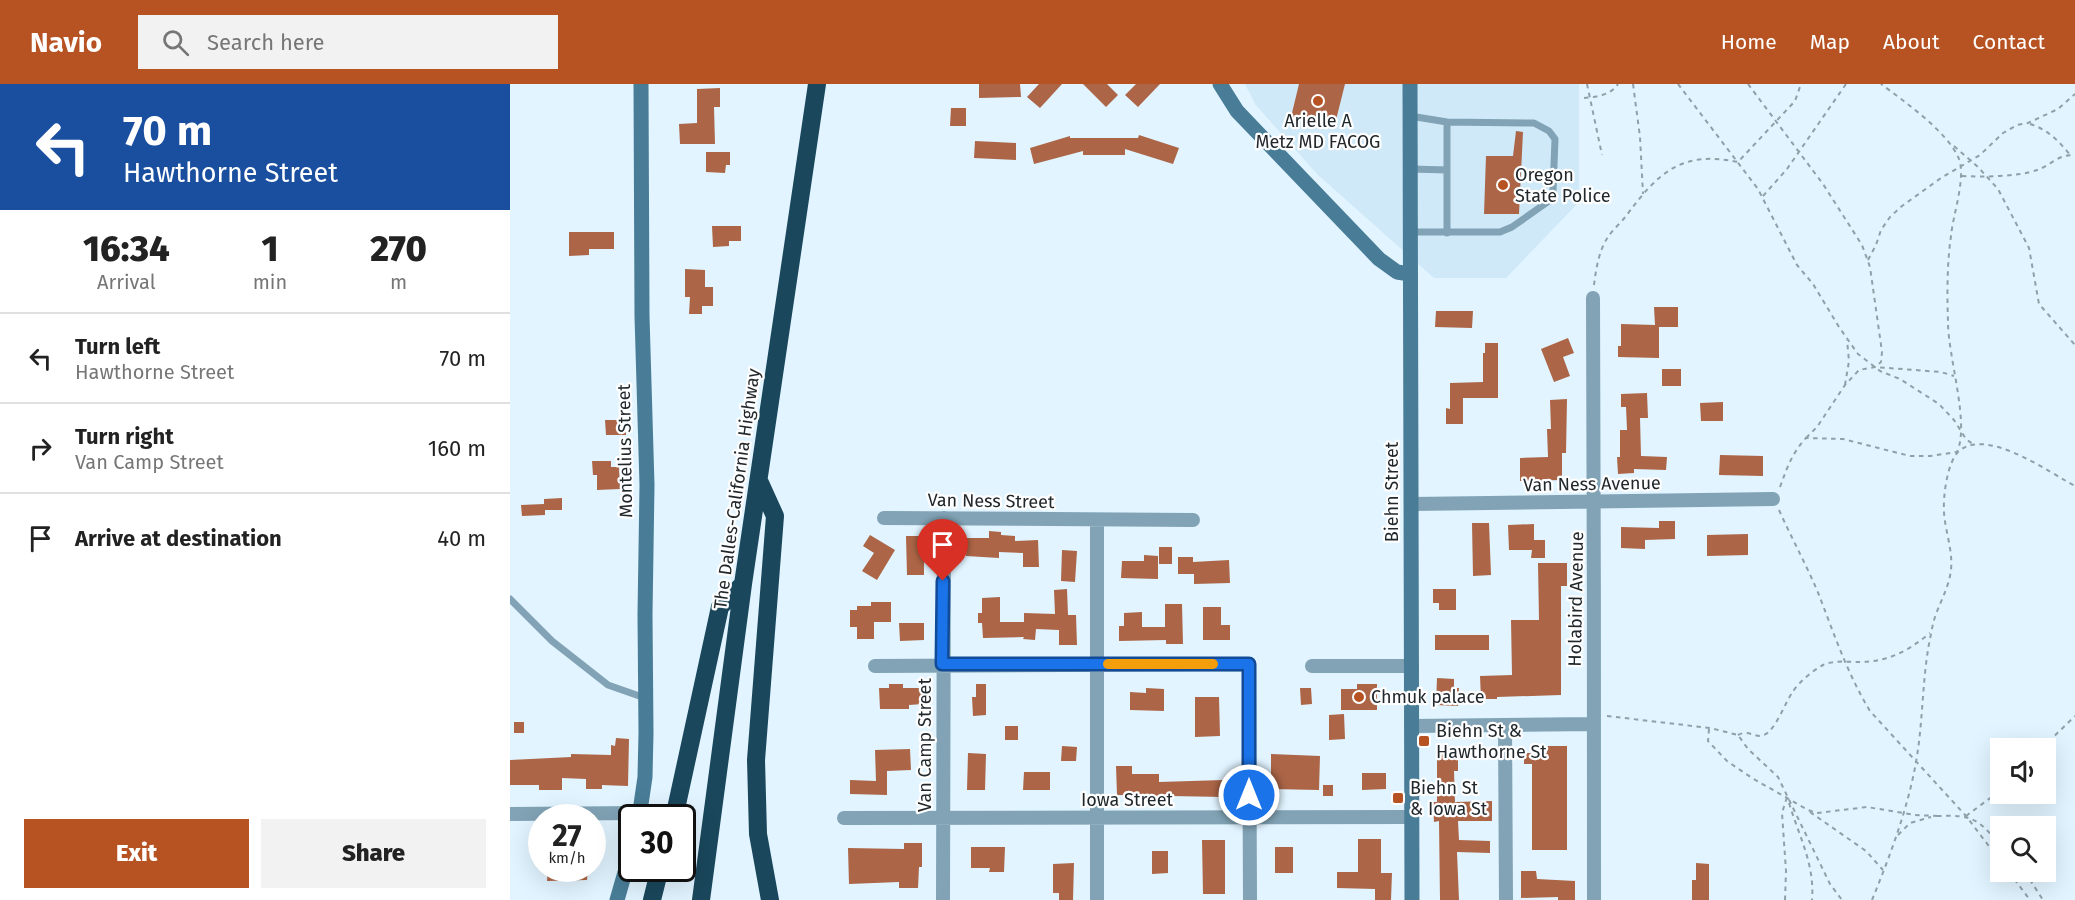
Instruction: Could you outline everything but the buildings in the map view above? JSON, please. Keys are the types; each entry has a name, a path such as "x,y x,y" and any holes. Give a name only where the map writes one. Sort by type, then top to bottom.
{"highway":[{"name":"The Dalles-California Highway","path":"701,900 743,585 760,483 817,84"},
{"path":"760,483 775,516 758,709 756,760 758,834 770,900"},
{"path":"677,804 720,607 743,585"},
{"path":"652,900 656,882"}],"street":[{"name":"Montelius Street","path":"641,84 646,485 645,777 641,804"},
{"path":"1220,84 1237,111 1379,259 1397,272 1410,274"},
{"name":"Biehn Street","path":"1410,84 1412,900"},
{"name":"Holabird Avenue","path":"1593,298 1594,900"},
{"name":"Van Ness Avenue","path":"1412,504 1773,499"},
{"name":"Van Ness Street","path":"884,518 1097,520"},
{"name":"Van Camp Street","path":"943,900 944,518"},
{"path":"1096,900 1097,520 1193,520"},
{"path":"875,666 1249,664 1250,900"},
{"path":"1311,666 1412,666"},
{"path":"1411,726 1505,725 1593,719"},
{"path":"1505,725 1506,900"},
{"path":"510,814 618,815"},
{"name":"Iowa Street","path":"844,818 1412,817"},
{"path":"617,900 622,882"}],"lane":[{"path":"1410,116 1447,122 1534,123 1549,130 1555,140 1553,191 1549,201 1512,227 1500,232 1410,232"},
{"path":"1447,122 1447,233"},
{"path":"1411,169 1447,170"},
{"path":"510,599 552,641 608,685 645,698"}],"path":[{"path":"1587,84 1602,155"},
{"path":"1584,98 1603,96 1616,88 1618,84"},
{"path":"1633,84 1641,145 1642,194"},
{"path":"1678,84 1763,196 1797,265 1813,284 1858,354 1875,367 1900,379 1939,404 1970,443 1976,446"},
{"path":"1748,84 1823,184 1863,245 1868,260 1882,352 1881,362 1875,367"},
{"path":"1738,162 1795,101 1801,84"},
{"path":"1763,196 1798,153 1846,84"},
{"path":"1881,84 1910,105 1971,160 1998,189 2029,248 2039,304 2075,345"},
{"path":"1868,260 1881,230 1902,206 1960,165 1980,154 2003,133 2058,109 2075,94"},
{"path":"2028,123 2050,134 2070,155"},
{"path":"1872,900 1897,836 1916,762 1921,702 1931,632 1951,569 1944,511 1949,469 1960,446 1962,432 1947,324 1950,237 1961,176 1960,165 1952,144"},
{"path":"1961,176 2023,173 2037,170 2060,158 2075,156"},
{"path":"1593,298 1599,257 1607,237 1624,219 1642,194 1666,173 1691,160 1709,158 1738,162"},
{"path":"1845,385 1849,361 1846,337"},
{"path":"1954,376 1941,372 1875,367 1859,370 1845,385 1827,414 1792,456 1779,491 1773,499 1818,593 1860,694 1870,711 1966,816 1990,847"},
{"path":"1806,438 1843,439 1910,456 1957,453 1964,448 1976,446 2006,448 2023,455 2075,486"},
{"path":"1593,719 1710,728 1738,735 1748,732 1761,736 1766,735 1792,691 1824,664 1845,661 1881,661 1900,655 1931,632"},
{"path":"2052,738 2075,716"},
{"path":"1710,728 1707,733 1708,741 1713,749 1752,778 1808,810 1826,825 1866,851 1884,871"},
{"path":"1738,735 1748,749 1778,777 1787,797 1808,857 1813,885 1812,900"},
{"path":"1785,900 1786,871 1782,813 1787,797"},
{"path":"1787,797 1799,817 1830,884 1842,900"},
{"path":"1966,816 1990,798"},
{"path":"1808,810 1817,813 1867,807 1902,813 1966,816 1980,824 1990,834"},
{"path":"1897,836 1911,823 1922,818 1938,816"},
{"path":"2016,882 2030,900"},
{"path":"2031,882 2043,900"}],"shaded area":[{"path":"1245,84 1579,84 1579,202 1506,278 1434,278 1317,174 1255,104"}],"slow traffic":[{"path":"1108,664 1213,664"}],"place":[{"name":"Arielle A Metz MD FACOG","path":"1318,101"},
{"name":"Oregon State Police","path":"1503,185"},
{"name":"Chmuk palace","path":"1359,697"},
{"name":"Biehn St & Hawthorne St","path":"1424,741"},
{"name":"Biehn St & Iowa St","path":"1398,798"}],"route":[{"path":"943,581 942,664 1249,664 1249,795"}]}
